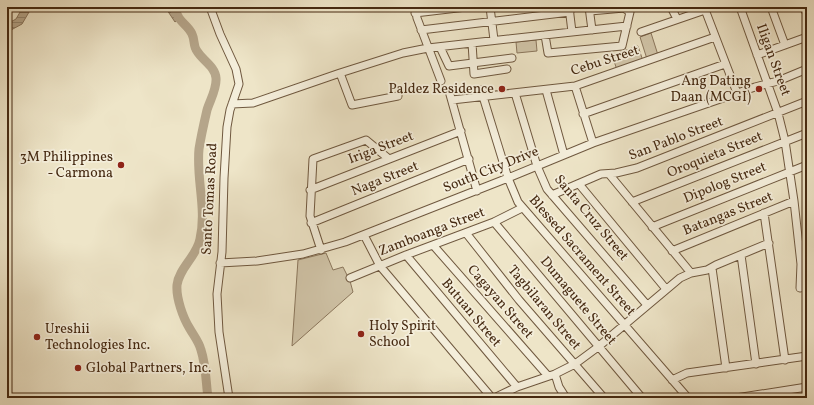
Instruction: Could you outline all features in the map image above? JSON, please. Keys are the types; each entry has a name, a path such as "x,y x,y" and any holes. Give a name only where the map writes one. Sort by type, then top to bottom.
{"street":[{"name":"Santo Tomas Road","path":"210,7 238,74 239,84 228,115 220,263 216,294 222,363 229,398"},
{"path":"441,81 421,30 415,10 466,7"},
{"path":"490,7 494,40"},
{"path":"671,7 677,19"},
{"name":"Iligan Street","path":"740,7 778,113 785,141 801,264 800,288"},
{"path":"771,7 785,45"},
{"path":"804,7 807,15"},
{"path":"546,35 548,53 622,46 630,12 623,8 589,9 592,30"},
{"path":"641,32 704,9 736,93"},
{"path":"421,30 491,22 569,10 572,32"},
{"path":"232,104 253,103 403,53 428,48 627,26"},
{"path":"757,55 807,36"},
{"name":"Cebu Street","path":"452,100 482,94 515,93 575,86 715,37"},
{"path":"472,43 474,74 507,69"},
{"path":"440,47 449,66 512,58"},
{"path":"583,114 725,64"},
{"name":"South City Drive","path":"220,263 269,259 321,250 364,235 593,143 736,93 778,81 807,69"},
{"path":"340,73 352,105 398,96"},
{"path":"575,86 593,143"},
{"path":"546,90 564,154"},
{"path":"449,91 477,190"},
{"name":"Santa Cruz Street","path":"515,93 537,166 544,184 647,305"},
{"name":"Blessed Sacrament Street","path":"482,94 508,178 515,197 522,208 688,398"},
{"name":"San Pablo Street","path":"552,195 601,174 637,168 807,101"},
{"name":"Iriga Street","path":"310,190 461,131"},
{"name":"Oroquieta Street","path":"632,202 807,133"},
{"path":"321,250 311,223 310,216 310,190 313,159 366,140 389,159"},
{"name":"Naga Street","path":"311,223 469,159"},
{"name":"Dipolog Street","path":"652,227 807,165"},
{"path":"608,174 691,273"},
{"path":"578,184 666,289"},
{"name":"Batangas Street","path":"672,251 794,201"},
{"name":"Zamboanga Street","path":"350,278 494,222 522,208"},
{"path":"764,213 785,360"},
{"name":"Dumaguete Street","path":"494,222 642,398"},
{"name":"Tagbilaran Street","path":"466,232 519,300 604,398"},
{"path":"364,235 380,266 493,398 517,387 555,374 575,364 598,347 680,278 691,273 701,272 712,268 769,243"},
{"name":"Cagayan Street","path":"433,245 548,376"},
{"name":"Butuan Street","path":"406,255 517,387"},
{"path":"741,255 756,364"},
{"path":"712,268 726,368"},
{"path":"672,380 687,373 807,356"},
{"path":"555,374 559,387 566,398"},
{"path":"736,398 807,387"}],"shaded area":[{"path":"23,7 32,7 22,24 11,30 7,27 7,24 16,19"},
{"path":"165,7 175,7 181,17 175,22"},
{"path":"651,33 658,55 647,59 640,37"},
{"path":"536,40 537,51 517,53 516,42"},
{"path":"638,46 643,61 617,70 612,55"},
{"path":"326,253 333,270 343,267 350,281 353,292 292,346 298,260"}],"waterway":[{"path":"173,7 179,18 188,27 193,36 196,49 211,67 216,78 213,94 207,110 199,149 198,160 202,205 202,228 200,239 195,251 181,273 177,285 179,302 183,314 199,344 203,356 208,398"}],"place":[{"name":"Paldez Residence","path":"502,89"},
{"name":"Ang Dating Daan (MCGI)","path":"759,89"},
{"name":"3M Philippines - Carmona","path":"121,165"},
{"name":"Holy Spirit School","path":"361,334"},
{"name":"Ureshii Technologies Inc.","path":"37,337"},
{"name":"Global Partners, Inc.","path":"78,368"}]}
